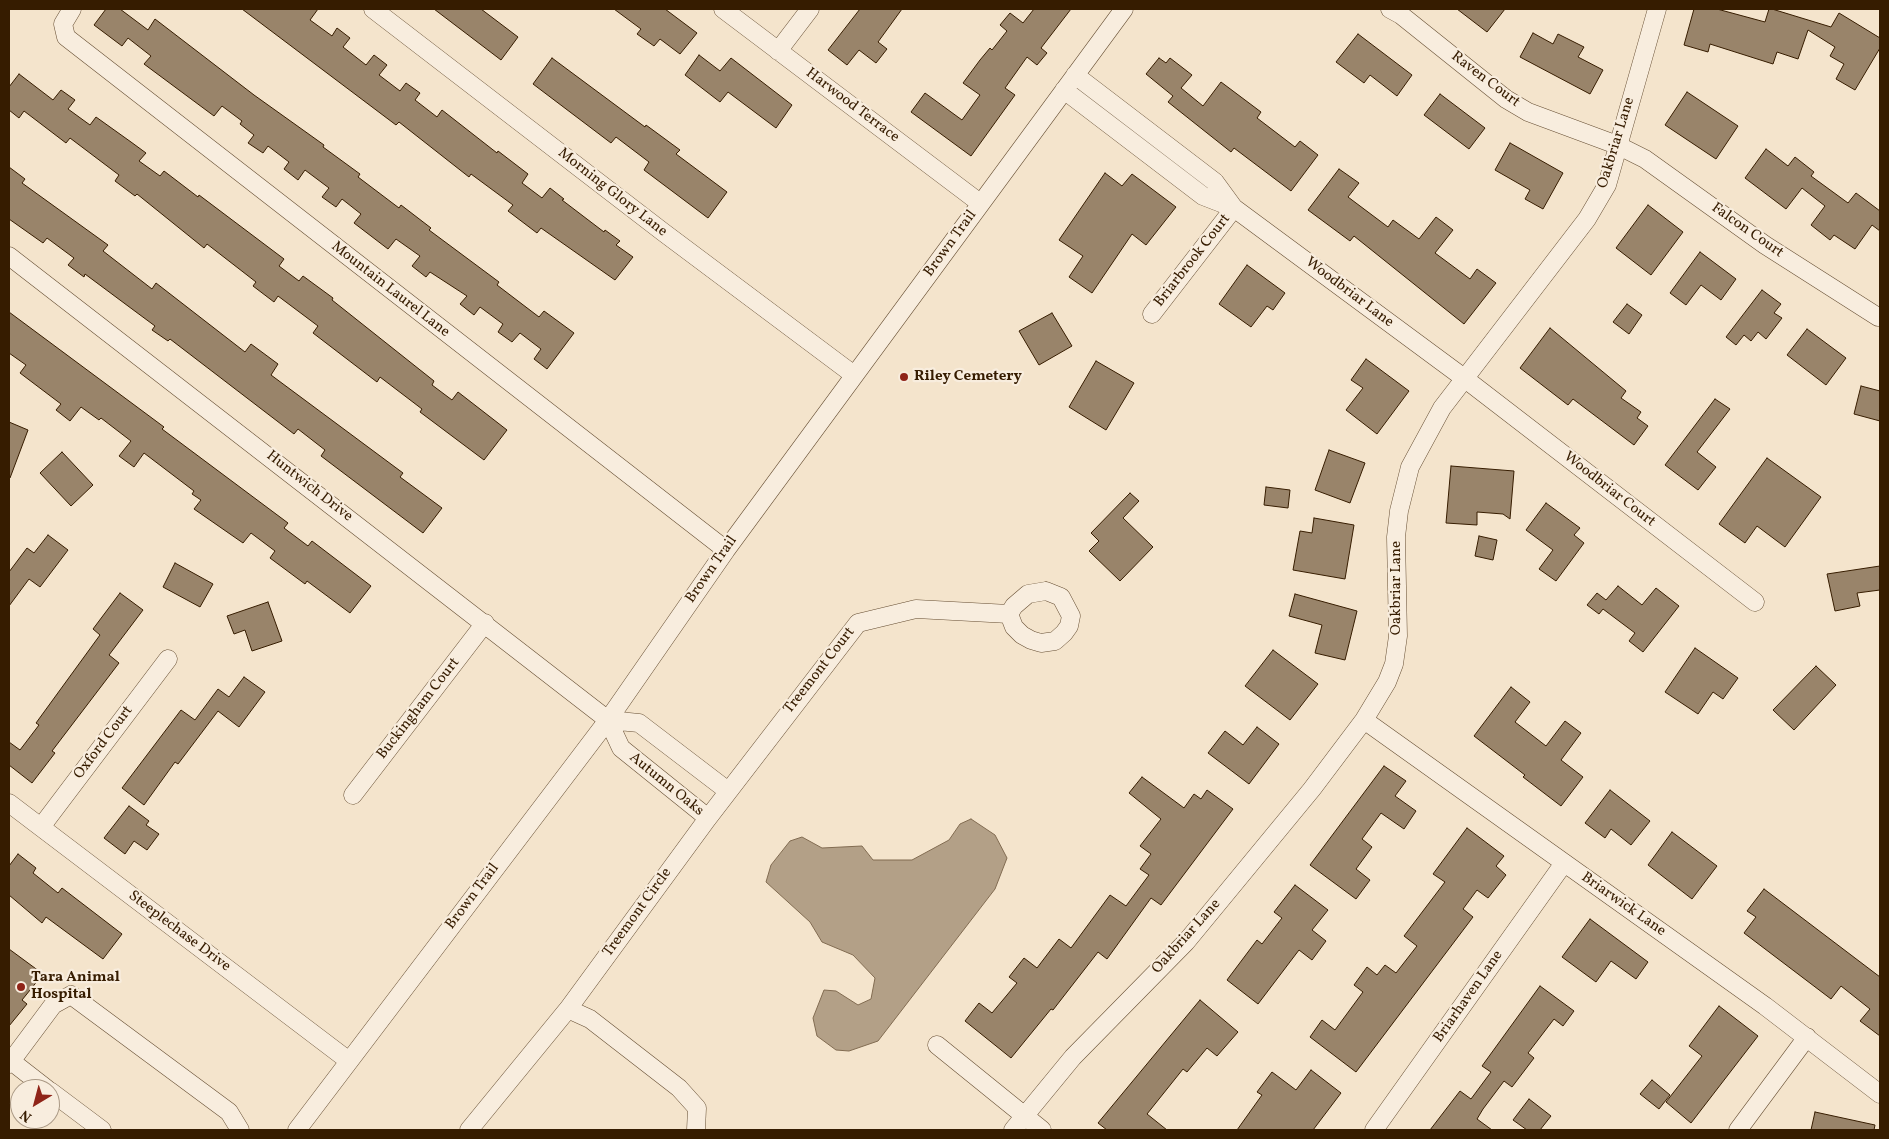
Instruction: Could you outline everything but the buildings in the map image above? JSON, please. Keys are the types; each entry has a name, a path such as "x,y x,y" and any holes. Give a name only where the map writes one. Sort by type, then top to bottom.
{"street":[{"name":"Mountain Laurel Lane","path":"72,9 63,24 66,37 726,550"},
{"name":"Morning Glory Lane","path":"373,9 663,232 854,375"},
{"name":"Harwood Terrace","path":"723,9 980,203"},
{"path":"778,51 810,9"},
{"name":"Brown Trail","path":"297,1130 608,720 726,550 1124,9"},
{"name":"Raven Court","path":"1390,9 1401,15 1506,99 1528,112 1617,145"},
{"name":"Oakbriar Lane","path":"1019,1123 1073,1057 1186,942 1312,789 1364,720 1387,682 1394,664 1398,636 1396,537 1399,511 1410,467 1442,408 1587,219 1607,185 1657,9"},
{"name":"Woodbriar Lane","path":"1075,75 1215,182 1234,208"},
{"name":"Woodbriar Lane","path":"1064,90 1203,196 1234,208 1464,378"},
{"name":"Falcon Court","path":"1617,145 1645,159 1765,245 1878,317"},
{"name":"Briarbrook Court","path":"1152,314 1234,208"},
{"name":"Huntwich Drive","path":"9,256 608,720"},
{"name":"Woodbriar Court","path":"1464,378 1754,602"},
{"name":"Treemont Court","path":"708,818 858,622 916,609 1009,614"},
{"name":"Buckingham Court","path":"354,794 485,623"},
{"name":"Oxford Court","path":"41,828 168,659"},
{"path":"608,720 640,723 728,791"},
{"name":"Autumn Oaks","path":"608,720 620,748 708,818"},
{"name":"Briarwick Lane","path":"1364,720 1807,1038 1880,1094"},
{"name":"Steeplechase Drive","path":"9,803 348,1061"},
{"name":"Treemont Circle","path":"469,1130 568,1008 708,818"},
{"name":"Briarhaven Lane","path":"1374,1130 1564,863"},
{"path":"36,1079 11,1057 53,1005 71,995 229,1112 240,1130"},
{"path":"568,1008 590,1018 679,1088 697,1108 696,1130"},
{"path":"1738,1130 1807,1038"},
{"path":"937,1044 1019,1123 1042,1130"},
{"path":"60,1098 102,1130"}],"shaded area":[{"path":"971,819 995,835 1007,858 995,889 878,1041 849,1051 836,1050 817,1036 813,1018 824,990 836,991 858,1005 871,999 875,978 853,955 822,942 810,922 766,882 771,865 790,841 802,837 822,848 862,846 873,860 912,860 949,840 960,824"}],"place":[{"name":"Riley Cemetery","path":"904,377"},
{"name":"Tara Animal Hospital","path":"21,987"}]}
